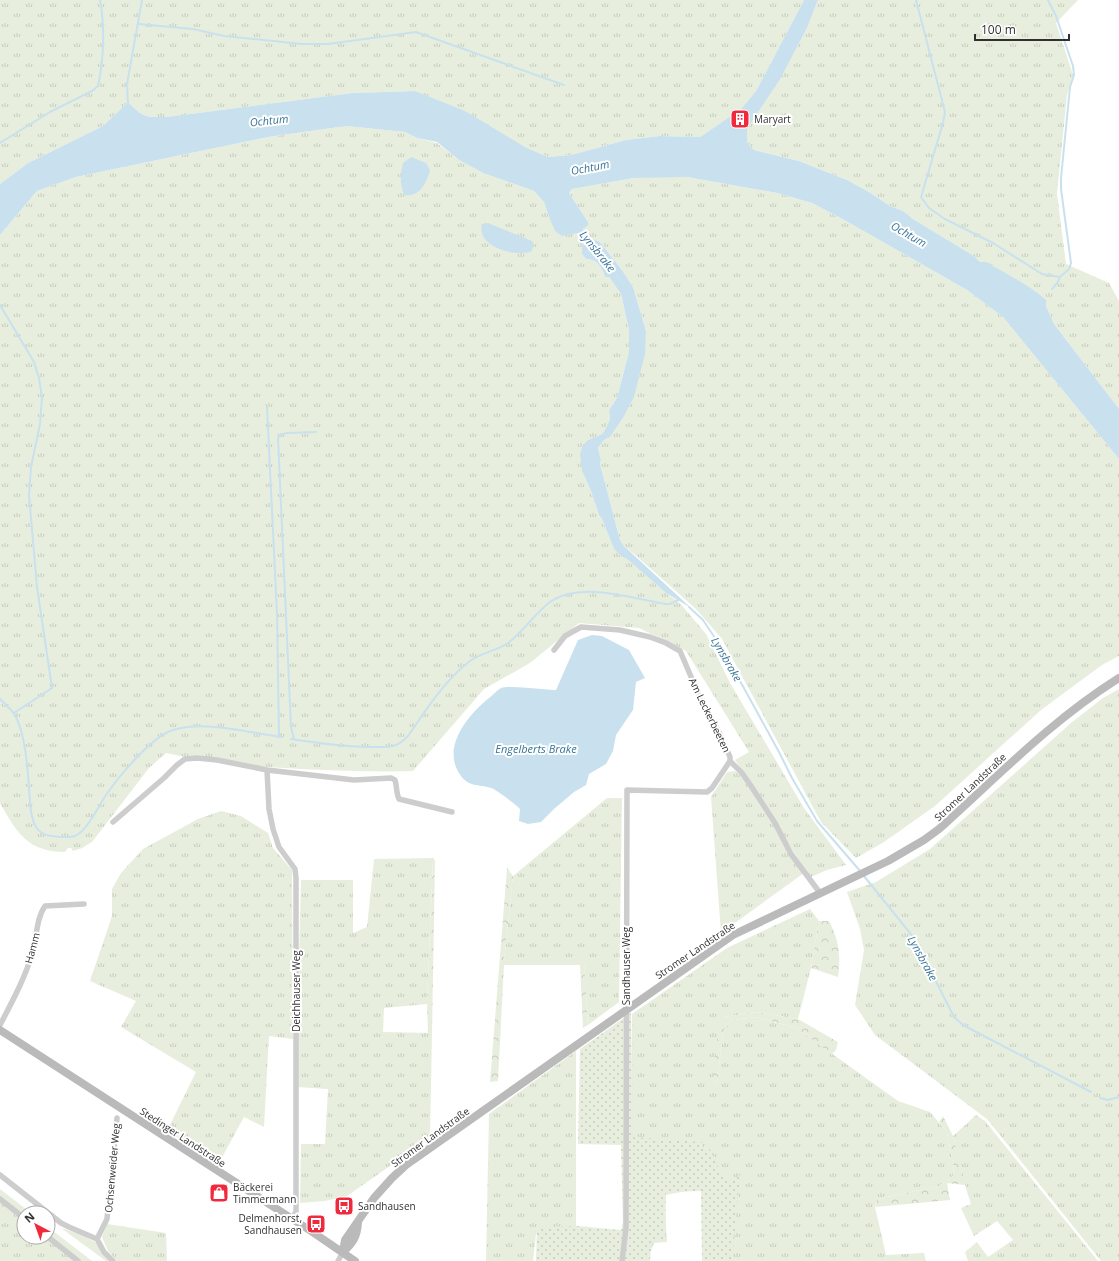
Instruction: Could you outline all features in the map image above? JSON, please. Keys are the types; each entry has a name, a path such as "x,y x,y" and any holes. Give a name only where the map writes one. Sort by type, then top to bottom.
{"main road":[{"name":"Stromer Landstraße","path":"343,1252 345,1240 365,1211 382,1189 406,1165 733,935 867,872 904,852 939,829 1040,736 1092,695 1119,678"},
{"name":"Stedinger Landstraße","path":"0,1030 293,1219 355,1261"}],"street":[{"name":"Am Leckerbeeten","path":"554,650 565,636 581,627 620,630 650,637 666,643 680,651 704,707 720,734 730,757 730,761 742,773 751,786 775,823 792,854 820,893"},
{"path":"113,822 177,765 185,759 197,758 217,760 267,770 354,780 391,778 395,780 399,799 452,812"},
{"name":"Sandhauser Weg","path":"622,1261 626,1221 627,790 707,792 712,788 730,761"},
{"name":"Deichhauser Weg","path":"267,770 269,809 273,829 279,847 295,869 296,878 296,1211 293,1219"},
{"name":"Hamm","path":"0,1025 16,993 33,952 40,912 45,906 84,904"},
{"name":"Ochsenweider Weg","path":"96,1239 107,1219 116,1118"},
{"path":"0,1175 61,1222 96,1239 104,1252 113,1261"},
{"path":"0,1199 16,1212"},
{"path":"56,1243 78,1261"},
{"path":"338,1261 343,1252"}],"green space":[{"path":"0,0 804,0 756,91 741,109 700,137 660,136 626,140 571,155 548,157 525,147 415,91 352,93 168,117 145,116 128,102 103,126 28,163 0,184"},
{"path":"818,0 1078,0 1056,23 1073,75 1067,95 1057,194 1066,264 1109,283 1119,301 1119,409 1054,324 1046,306 1046,300 980,262 974,256 913,219 903,211 890,206 847,180 799,161 754,150 748,144 747,129 781,78 807,28"},
{"path":"346,126 405,132 417,138 437,143 459,160 483,173 534,191 544,202 549,217 562,235 578,233 582,237 585,243 582,245 582,254 586,259 593,260 598,264 605,277 609,277 621,294 629,330 629,352 617,398 609,410 610,419 602,434 588,440 582,471 599,515 614,549 666,593 679,602 706,634 730,683 804,808 846,865 827,870 811,877 735,760 749,752 686,651 639,628 579,623 530,663 484,689 413,771 346,771 264,767 225,763 166,753 149,768 92,842 82,848 73,851 71,848 68,848 65,852 42,849 25,839 18,832 0,803 0,235 37,191 76,177 268,137"},
{"path":"660,176 687,177 777,193 812,203 967,290 1003,317 1119,459 1119,656 1102,665 1041,710 935,806 884,842 856,858 821,822 722,639 696,609 624,546 620,540 600,464 601,460 598,448 604,440 610,437 623,418 646,331 633,287 600,242 591,238 590,239 585,234 583,229 588,222 569,193 572,189 634,178"},
{"path":"1119,689 1119,1261 1101,1261 987,1119 875,1035 855,1005 864,950 860,929 847,892 876,882 930,849 1071,723 1103,698"},
{"path":"735,771 749,787 773,824 789,855 804,873 721,933 711,797 727,772"},
{"path":"607,798 622,798 619,1002 588,1025 584,961 504,961 513,876"},
{"path":"221,811 241,816 268,833 273,848 292,870 293,1039 269,1036 264,1127 244,1117 219,1163 167,1131 196,1072 121,1027 136,1001 90,981 112,916 112,889 121,873 143,849 198,819"},
{"path":"433,858 427,1004 384,1008 383,1032 432,1033 430,1138 347,1196 325,1201 300,1203 301,1144 325,1144 328,1089 297,1087 301,880 353,880 353,933 367,927 374,859"},
{"path":"433,858 435,861 432,1033 428,1033 427,1004"},
{"path":"507,868 513,876 504,961 584,961 588,1025 583,1028 580,965 504,965 498,1081 490,1082"},
{"path":"810,909 819,921 811,968 798,1019 756,1012 724,1017 713,1084 717,1085 723,1031 732,1020 757,1017 796,1028 898,1101 930,1112 947,1132 954,1168 953,1176 939,1186 877,1199 875,1207 886,1255 924,1253 926,1261 726,1261 706,1188 664,1195 667,1242 654,1243 646,1261 626,1261 632,1226 632,1014 727,948"},
{"path":"819,921 829,921 835,935 839,955 838,977 811,968"},
{"path":"756,1012 798,1019 838,1042 836,1050 832,1054 796,1028 757,1017 732,1020 723,1031 717,1085 713,1084 719,1022 724,1017"},
{"path":"631,1013 633,1137 702,1142 703,1147 709,1148 724,1179 733,1181 740,1175 732,1261 702,1261 701,1191 666,1192 665,1240 652,1239 650,1261 536,1261 537,1227 578,1226 621,1230 623,1222 621,1145 578,1144 580,1049"},
{"path":"576,1051 576,1232 536,1234 533,1261 486,1261 489,1114"},
{"path":"976,1115 985,1121 1098,1261 968,1261 965,1252 977,1242 988,1257 1013,1240 997,1221 974,1236 961,1208 971,1204 953,1136"},
{"path":"943,1116 953,1136 965,1185 947,1183 950,1200 875,1207 877,1199 939,1186 953,1176 954,1168 947,1132 939,1122"},
{"path":"0,1189 21,1205 16,1205 16,1245 56,1245 56,1233 92,1261 0,1261"},
{"path":"107,1224 166,1233 167,1261 117,1261 108,1251 102,1237"},
{"path":"61,1228 80,1234 95,1242 110,1261 106,1261"}],"water":[{"name":"Ochtum","path":"804,0 818,0 807,28 781,78 747,129 748,144 754,150 799,161 847,180 890,206 903,211 913,219 974,256 980,262 986,262 1032,289 1046,300 1046,306 1054,324 1119,409 1119,459 1003,317 967,290 812,203 777,193 687,177 634,178 572,189 569,193 588,222 588,225 583,229 585,234 590,239 591,238 600,242 633,287 646,331 645,354 634,397 623,418 610,437 604,440 598,448 601,460 600,464 620,540 624,546 691,608 666,593 614,549 582,471 580,454 583,445 588,440 602,434 605,430 610,419 609,410 617,398 629,352 629,330 621,294 609,277 605,277 598,264 593,260 586,259 582,254 582,245 585,243 578,233 562,236 555,231 544,202 534,191 483,173 459,160 437,142 417,138 405,132 346,126 268,137 76,177 37,191 0,235 0,184 28,163 103,126 128,102 145,116 167,117 352,93 415,91 465,111 525,147 548,157 571,155 626,140 660,136 700,137 741,109 756,91"},
{"path":"411,157 426,163 430,170 424,185 418,192 410,195 404,195 401,183 402,167 403,163"},
{"path":"488,223 532,241 532,251 525,253 508,252 491,245 482,233 482,225"},
{"name":"Engelberts Brake","path":"592,635 602,636 629,650 645,678 636,682 633,710 616,735 613,751 606,764 589,774 586,785 574,792 541,822 528,824 519,821 520,809 511,801 493,789 474,785 464,780 455,765 455,743 465,723 473,713 501,688 519,687 556,690 578,640"}],"waterway":[{"path":"0,143 50,112 92,91 98,86 102,65 103,43 103,21 100,0"},
{"path":"128,104 127,84 142,0"},
{"path":"916,0 945,112 921,197 929,208 945,219 993,243 1042,274 1060,277"},
{"path":"1048,0 1056,16 1073,66 1074,75 1070,87 1061,178 1061,189 1071,263 1069,269 1060,277 1052,289"},
{"path":"139,24 193,29 224,36 302,44 328,44 416,32 564,85"},
{"path":"0,305 34,362 39,378 42,398 40,424 31,467 29,495 37,587 52,688 14,713"},
{"path":"267,407 277,614 279,737"},
{"path":"294,739 291,727 278,438 280,435 287,433 316,432"},
{"path":"291,739 361,747 387,747 398,744 408,736 436,696 461,669 470,661 484,653 508,643 544,607 562,596 591,592 622,595 665,604 670,604 678,600"},
{"name":"Lynsbrake","path":"689,607 703,620 723,650 817,821 861,872"},
{"path":"0,699 15,715 23,736 27,762 31,812 34,824 42,833 53,836 72,837 80,833 91,820 103,800 126,769 153,742 170,731 196,726 226,728 282,737"},
{"name":"Lynsbrake","path":"864,876 914,938 954,1017 963,1025 1091,1092"},
{"name":"Lynsbrake","path":"1100,1098 1108,1100 1119,1097"}],"place":[{"name":"Maryart","path":"740,119"},
{"name":"Bäckerei Timmermann","path":"219,1193"},
{"name":"Sandhausen","path":"344,1206"},
{"name":"Delmenhorst, Sandhausen","path":"316,1224"}]}
